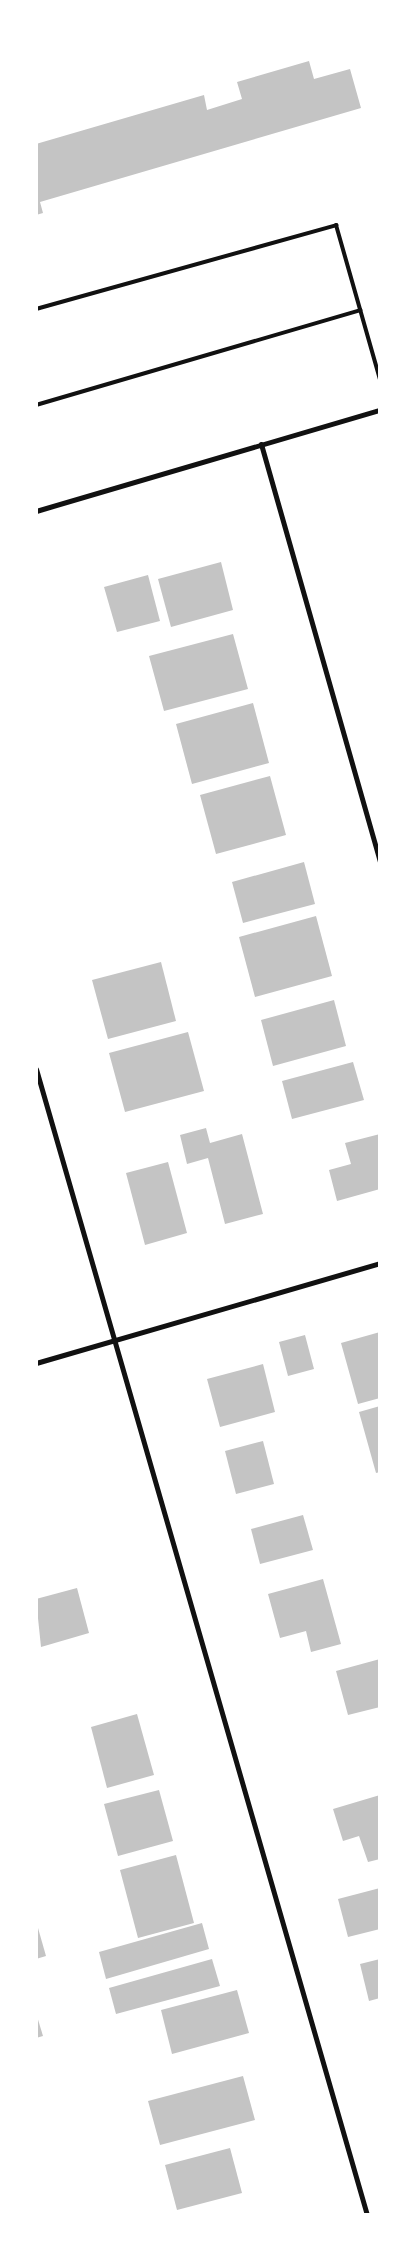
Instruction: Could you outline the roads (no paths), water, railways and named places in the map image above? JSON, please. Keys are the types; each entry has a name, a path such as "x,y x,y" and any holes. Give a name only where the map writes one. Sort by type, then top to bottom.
{"street":[{"path":"36,511 380,410"},
{"path":"261,444 380,861"},
{"path":"36,1069 367,2215"},
{"path":"36,1362 115,1343 380,1264"}],"lane":[{"path":"36,310 336,224 380,379"},
{"path":"36,405 360,310"}]}
